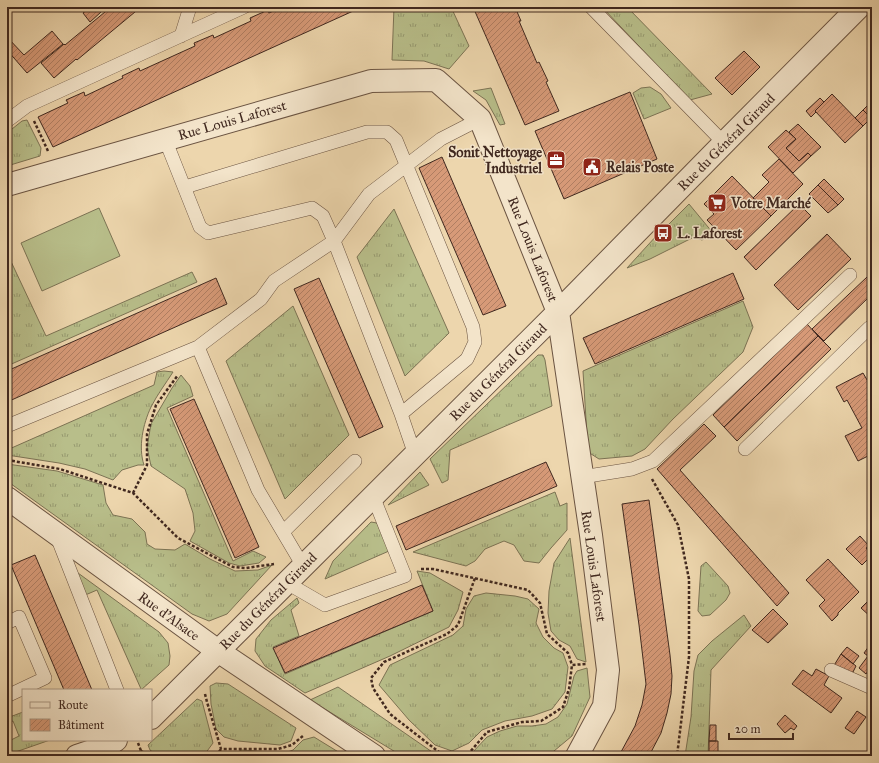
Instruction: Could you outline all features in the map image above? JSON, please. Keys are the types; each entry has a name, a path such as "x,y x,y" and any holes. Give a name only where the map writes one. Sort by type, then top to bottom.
{"street":[{"name":"Rue du Général Giraud","path":"152,717 287,583 301,563 415,455 859,7"},
{"name":"Rue Louis Laforest","path":"7,184 371,81 436,80 480,119 558,312 583,481 608,670 604,706 579,755"},
{"name":"Rue d'Alsace","path":"7,498 218,651 374,756"},
{"path":"77,756 107,746 114,741"}],"lane":[{"path":"181,36 190,7"},
{"path":"7,120 27,106 244,7"},
{"path":"591,7 724,143"},
{"path":"7,426 198,347 261,299 274,281 334,241 369,194 441,139 480,119"},
{"path":"185,188 367,132 387,132 396,140 474,328 475,342 467,359 402,414"},
{"path":"166,139 200,227 208,232 312,208 323,216 402,414 415,455"},
{"path":"583,481 632,469 653,461 850,275"},
{"path":"745,449 869,328 872,327"},
{"path":"198,347 258,490 301,563"},
{"path":"283,532 355,461"},
{"path":"287,583 326,605 405,576 373,496"},
{"path":"56,533 117,689"},
{"path":"7,623 19,617 45,678 7,696"},
{"path":"831,670 872,688"}],"path":[{"path":"27,106 57,170"},
{"path":"133,493 147,465 147,434 156,406 198,347"},
{"path":"7,460 60,469 133,493 178,538 234,567 246,568 301,563"},
{"path":"644,464 678,525 689,579 689,657 677,756"},
{"path":"402,569 432,569 528,590 540,603 547,634 568,653 572,665 569,689 563,707 541,721 522,722 487,732 470,752 452,756"},
{"path":"444,756 390,714 373,688 371,678 384,662 447,634 458,625 475,578"},
{"path":"572,665 607,662"},
{"path":"200,669 207,702 221,749"},
{"path":"221,749 278,749 292,745 321,720"},
{"path":"136,741 143,756"},
{"path":"216,756 221,749"},
{"path":"141,752 151,756"}],"green space":[{"path":"394,7 451,7 469,46 449,69 424,61 392,60"},
{"path":"602,7 627,7 712,94 690,100"},
{"path":"650,87 661,94 671,108 644,119 633,93 641,88"},
{"path":"491,88 505,124 500,125 486,100 473,91"},
{"path":"27,120 41,148 40,156 7,166 7,133 22,121"},
{"path":"689,204 713,233 702,240 694,237 650,259 627,268 658,234 662,238 672,228 669,224"},
{"path":"99,208 120,256 42,291 21,243"},
{"path":"394,209 449,333 405,376 357,257"},
{"path":"7,253 46,336 192,272 197,282 7,366 7,335 12,333 7,322"},
{"path":"743,301 753,327 743,352 673,419 645,449 632,456 599,459 588,452 583,371"},
{"path":"293,306 349,435 285,499 226,361"},
{"path":"538,355 543,355 545,360 552,406 450,450 448,480 442,483 430,459"},
{"path":"157,372 173,372 153,403 148,414 141,443 144,465 138,465 122,470 113,480 85,469 59,463 7,455 7,450 154,385"},
{"path":"181,375 190,386 193,396 167,408 233,561 253,551 266,557 259,563 240,566 229,563 190,541 195,531 193,513 185,489 151,466 147,447 151,424"},
{"path":"7,464 57,471 103,485 106,503 113,515 132,519 145,532 147,544 155,549 175,550 185,544 210,559 235,571 258,570 272,565 227,614 209,621 192,614 7,481"},
{"path":"420,472 429,485 388,505"},
{"path":"555,492 560,506 567,503 567,530 539,563 524,561 514,545 504,541 485,549 475,561 466,566 413,552"},
{"path":"371,522 377,523 389,551 325,579 333,561"},
{"path":"570,538 586,662 577,659 570,646 559,640 551,631 548,613 549,591 554,563"},
{"path":"706,562 728,586 730,593 726,600 710,615 702,616 698,611 701,566"},
{"path":"417,571 430,573 463,592 458,610 449,627 390,656 305,693 265,666 255,651 256,639 271,620 297,598 299,603 291,610 299,636 273,647 285,674 433,611"},
{"path":"78,573 159,632 168,643 170,656 169,665 141,689 97,590 83,596"},
{"path":"486,593 528,599 539,609 536,623 543,637 554,648 563,653 568,667 565,692 552,709 532,716 505,721 482,730 469,743 452,751 435,745 409,720 379,685 390,665 453,635 463,626 466,609 474,596"},
{"path":"744,615 751,626 711,670 708,756 685,756 691,717 694,671 698,655 712,641"},
{"path":"587,668 590,697 572,736 548,756 465,756 471,754 487,737 500,731 517,726 546,724 558,717 567,704 574,676 577,671"},
{"path":"216,683 228,684 296,728 291,741 280,745 238,741 224,737 216,729 211,704 210,686"},
{"path":"338,687 438,756 402,756 310,700"},
{"path":"197,699 202,701 213,743 205,754 198,756 158,756 150,750 148,745"},
{"path":"22,712 22,741 47,741 7,755 7,742 19,736 13,721 7,723 7,718"},
{"path":"314,737 340,753 331,756 241,756 239,751 285,753 293,750 303,740"}],"building":[{"path":"91,7 97,7 101,12 90,22 83,13"},
{"path":"111,7 141,7 54,78 41,63"},
{"path":"282,7 362,7 53,147 38,117 68,103 66,100 84,92 85,96 123,78 122,76 139,68 140,71 195,46 194,43 213,35 214,38 251,21 250,18 268,10 269,13"},
{"path":"473,7 515,7 521,21 519,21 537,63 539,62 548,81 546,82 559,111 525,125"},
{"path":"52,31 63,44 27,73 7,50 7,37 24,55"},
{"path":"744,51 760,67 732,95 715,78"},
{"path":"630,92 657,159 564,199 535,131"},
{"path":"832,94 863,126 845,143 815,111"},
{"path":"820,98 824,102 811,117 806,111"},
{"path":"872,101 872,117 871,118 863,110"},
{"path":"863,110 871,118 863,126 855,118"},
{"path":"798,124 821,147 811,156 808,153 799,161 786,148 796,139 789,132"},
{"path":"786,130 796,139 786,148 799,161 808,153 811,156 793,173 768,147"},
{"path":"442,157 506,306 483,315 419,168"},
{"path":"779,159 803,184 771,216 753,198 769,182 762,175"},
{"path":"732,176 771,216 736,250 707,220 714,214 704,204"},
{"path":"824,179 844,199 838,205 818,185"},
{"path":"818,185 838,205 828,213 809,194"},
{"path":"799,204 811,216 756,270 744,257"},
{"path":"827,234 851,259 798,310 774,285"},
{"path":"733,273 744,299 595,364 583,338"},
{"path":"867,277 872,283 872,294 824,341 812,329"},
{"path":"216,278 227,304 7,402 7,371"},
{"path":"319,278 383,427 359,438 294,289"},
{"path":"807,324 818,336 724,427 713,415"},
{"path":"818,336 831,349 737,441 724,427"},
{"path":"863,373 870,385 872,384 872,454 858,461 845,436 862,428 847,400 844,402 836,387"},
{"path":"194,399 259,547 235,558 170,409"},
{"path":"704,424 716,436 680,470 789,593 777,606 657,469"},
{"path":"546,462 557,486 406,550 396,526"},
{"path":"649,500 670,655 672,676 671,694 661,733 649,756 627,756 621,752 635,726 642,705 646,684 622,504"},
{"path":"860,536 869,546 866,548 872,555 862,565 846,549"},
{"path":"35,555 92,689 64,689 11,565"},
{"path":"828,559 859,592 832,621 819,606 825,600 806,580"},
{"path":"422,585 433,611 285,673 273,648"},
{"path":"871,598 872,599 872,618 861,608"},
{"path":"773,609 788,624 768,643 752,630"},
{"path":"872,642 872,665 866,674 859,668 868,656 864,653"},
{"path":"847,647 859,656 853,664 841,654"},
{"path":"841,654 856,666 851,676 833,667"},
{"path":"816,669 829,676 824,685 842,698 831,713 792,684 803,670 812,676"},
{"path":"857,711 866,717 854,734 845,728"},
{"path":"785,715 797,726 794,730 791,728 785,733 777,724"},
{"path":"710,725 716,725 716,741 709,741"},
{"path":"709,741 718,741 718,754 709,753"}],"place":[{"name":"Sonit Nettoyage Industriel","path":"556,160"},
{"name":"Relais Poste","path":"592,167"},
{"name":"Votre Marché","path":"717,203"},
{"name":"L. Laforest","path":"663,233"}]}
